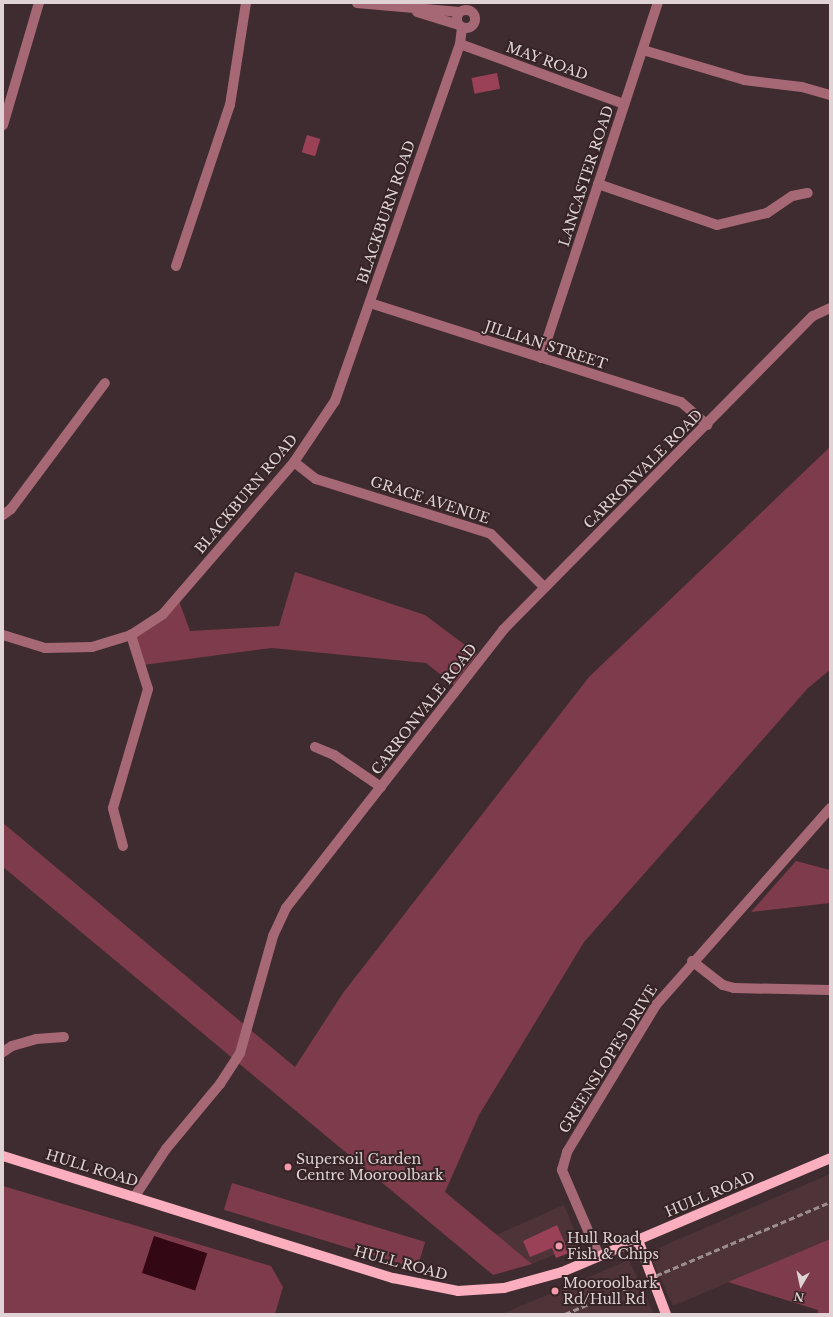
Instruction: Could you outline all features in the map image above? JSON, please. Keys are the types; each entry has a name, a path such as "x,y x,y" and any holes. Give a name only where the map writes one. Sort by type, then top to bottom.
{"main road":[{"name":"HULL ROAD","path":"3,1156 135,1196 393,1278 458,1291 504,1288 535,1281 638,1240 830,1158"},
{"path":"638,1240 666,1314"}],"street":[{"path":"3,125 39,3"},
{"path":"176,266 230,105 246,3"},
{"path":"357,3 409,10 464,26 475,19 467,8"},
{"name":"LANCASTER ROAD","path":"541,358 658,3"},
{"path":"409,10 467,8"},
{"path":"464,26 457,18 467,8"},
{"name":"BLACKBURN ROAD","path":"3,635 45,648 92,647 131,635 163,614 294,462 335,401 460,44 464,26"},
{"name":"MAY ROAD","path":"460,44 624,104"},
{"path":"643,50 744,80 802,87 830,95"},
{"path":"598,184 717,225 767,213 792,196 808,193"},
{"name":"JILLIAN STREET","path":"370,303 681,402 707,425"},
{"name":"CARRONVALE ROAD","path":"135,1196 166,1149 220,1084 240,1053 273,936 286,908 503,630 813,316 830,308"},
{"path":"3,515 11,509 105,383"},
{"name":"GRACE AVENUE","path":"294,462 316,479 491,534 544,587"},
{"path":"123,846 112,808 148,689 131,635"},
{"path":"315,747 334,755 381,788"},
{"name":"GREENSLOPES DRIVE","path":"599,1256 562,1170 563,1160 656,1004 692,961 830,808"},
{"path":"692,961 723,984 734,988 830,990"},
{"path":"3,1052 12,1046 36,1039 64,1037"}],"shaded area":[{"path":"830,447 830,670 808,688 584,942 479,1115 445,1192 532,1264 493,1275 3,867 3,823 295,1067 343,993 589,677"},
{"path":"295,572 425,615 477,654 454,685 426,663 272,648 143,665 133,635 179,601 190,631 279,626"},
{"path":"796,861 830,870 830,903 751,912"},
{"path":"830,1174 830,1239 673,1306 649,1252"},
{"path":"232,1183 425,1242 417,1269 224,1210"},
{"path":"3,1186 271,1266 283,1287 275,1314 3,1314"},
{"path":"564,1205 580,1244 532,1264 496,1235"},
{"path":"154,1236 207,1253 195,1290 142,1273"},
{"path":"830,1239 830,1314 818,1314 818,1310 728,1282"},
{"path":"629,1260 654,1314 502,1314"}],"building":[{"path":"497,73 500,89 475,94 471,78"},
{"path":"307,135 320,139 315,156 302,152"},
{"path":"557,1225 569,1253 556,1258 552,1248 530,1257 523,1241"}],"railway":[{"path":"565,1314 830,1202"}],"place":[{"name":"Supersoil Garden Centre Mooroolbark","path":"288,1167"},
{"name":"Hull Road Fish & Chips","path":"559,1246"},
{"name":"Mooroolbark Rd/Hull Rd","path":"555,1291"}]}
